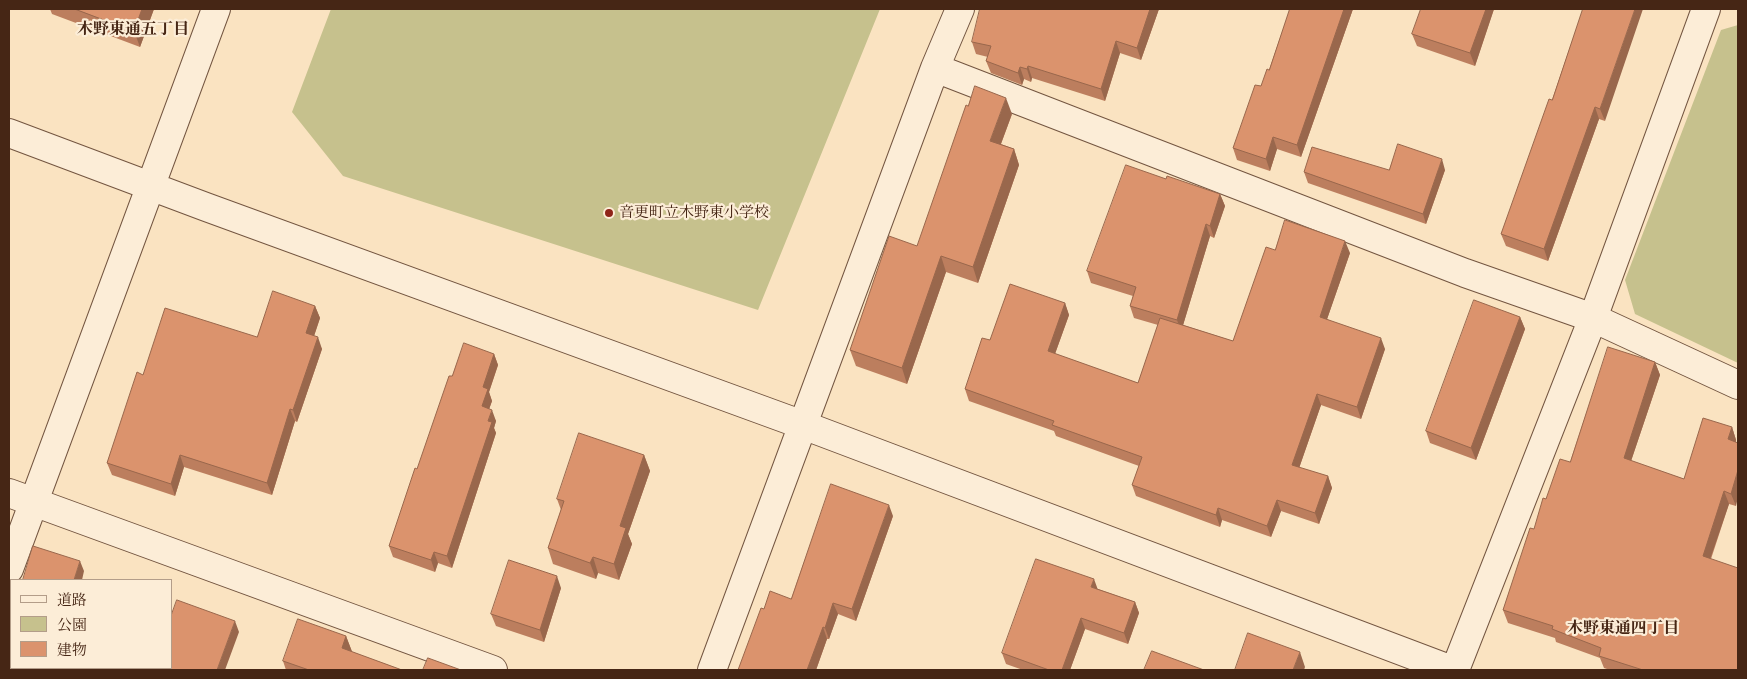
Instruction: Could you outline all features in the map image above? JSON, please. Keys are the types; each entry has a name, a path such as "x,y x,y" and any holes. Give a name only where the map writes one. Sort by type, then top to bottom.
{"street":[{"path":"9,569 216,9"},
{"path":"712,670 935,68 960,9"},
{"path":"9,133 803,425 1454,670 1593,318 1706,9"},
{"path":"935,68 1465,273 1593,318 1738,385"},
{"path":"9,493 493,670"}],"green space":[{"name":"音更町立木野東小学校","path":"331,9 880,9 758,310 343,176 292,112"},
{"path":"1738,25 1738,363 1635,314 1625,280 1721,30"}],"building":[{"path":"75,9 142,9 134,31"},
{"path":"980,9 1150,9 1137,48 1116,41 1101,89 1028,66 1027,69 1020,67 1018,73 986,61 991,46 972,42"},
{"path":"1290,9 1344,9 1297,145 1273,137 1266,159 1233,148 1255,85 1261,86 1267,69 1269,70"},
{"path":"1421,9 1486,9 1470,53 1412,34"},
{"path":"1583,9 1635,9 1600,109 1595,107 1544,249 1501,234 1549,99 1552,100"},
{"path":"975,86 1006,98 990,141 1014,149 973,267 941,256 902,368 850,350 889,236 917,246 966,105 968,106"},
{"path":"1398,144 1442,159 1423,214 1304,172 1312,147 1389,170"},
{"path":"1126,165 1166,179 1167,176 1220,194 1210,226 1206,224 1177,320 1130,306 1136,287 1087,271"},
{"path":"1285,220 1345,241 1320,317 1381,338 1357,407 1317,394 1292,465 1328,476 1315,513 1277,500 1267,526 1218,508 1216,515 1132,485 1142,457 1052,425 1054,421 965,389 982,338 990,340 1010,284 1065,303 1048,351 1138,383 1160,318 1233,341 1266,247 1275,250"},
{"path":"273,291 315,306 306,333 318,337 293,410 290,409 267,483 180,455 171,484 107,463 137,372 143,375 165,308 257,337"},
{"path":"1474,300 1520,317 1471,448 1426,431"},
{"path":"464,343 494,354 483,387 488,389 482,406 492,410 488,421 492,422 447,556 434,552 431,560 389,546 415,468 417,469 449,376 452,376"},
{"path":"1608,347 1655,362 1624,458 1684,479 1703,418 1732,427 1728,439 1738,443 1738,470 1731,494 1724,491 1703,556 1738,568 1738,670 1643,670 1599,656 1601,648 1552,629 1553,626 1503,610 1530,528 1534,529 1543,498 1546,499 1560,459 1570,462"},
{"path":"579,433 644,455 620,526 626,528 614,564 593,557 590,563 548,548 564,501 557,499"},
{"path":"831,484 889,505 852,609 833,603 825,628 823,627 807,670 738,670 761,608 764,609 770,591 791,599"},
{"path":"33,546 80,561 74,579 23,579"},
{"path":"1036,559 1094,579 1091,587 1135,602 1124,633 1081,618 1062,670 1049,670 1002,653"},
{"path":"509,560 557,576 540,630 491,614"},
{"path":"177,600 235,621 217,670 152,670 172,669 172,613"},
{"path":"9,612 10,669 40,669 9,670"},
{"path":"298,619 346,636 342,648 402,670 309,670 283,661"},
{"path":"1248,633 1300,652 1293,670 1235,670"},
{"path":"1152,651 1204,670 1144,670"},
{"path":"428,658 461,670 423,670"}],"place":[{"name":"音更町立木野東小学校","path":"609,213"}],"district":[{"name":"木野東通五丁目","path":"133,29"},
{"name":"木野東通四丁目","path":"1623,628"}]}
